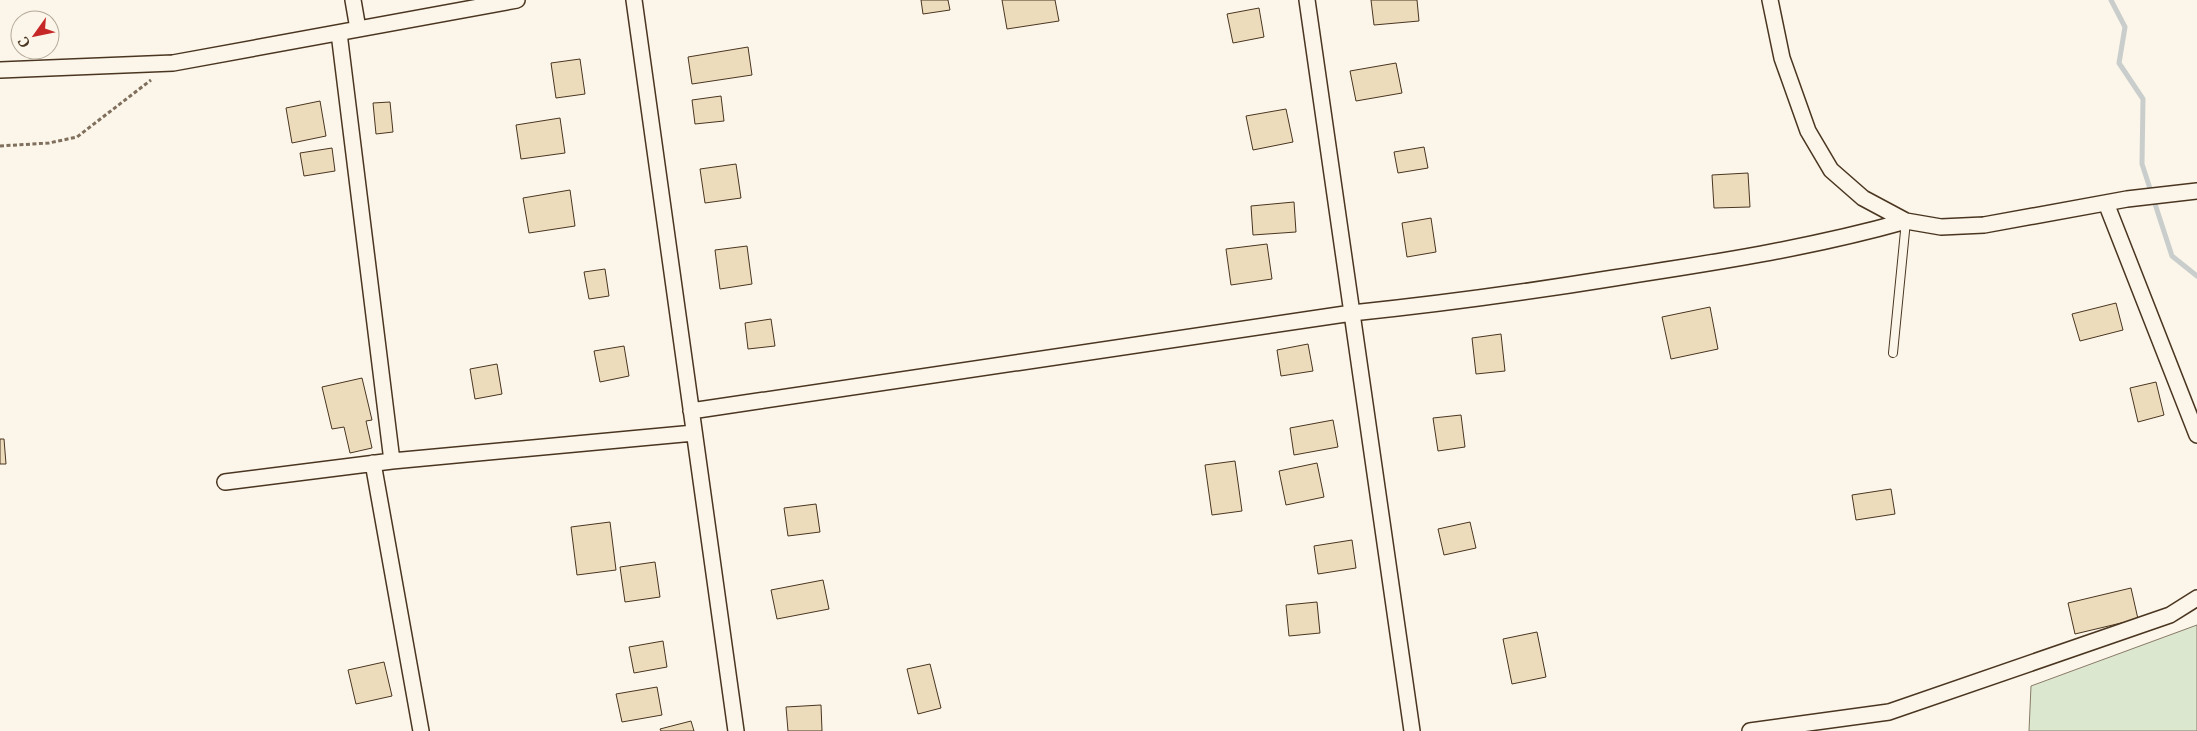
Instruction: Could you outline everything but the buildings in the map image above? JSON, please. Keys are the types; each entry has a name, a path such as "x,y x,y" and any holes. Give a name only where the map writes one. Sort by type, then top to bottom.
{"street":[{"path":"353,0 358,29"},
{"path":"0,70 173,63 517,0"},
{"path":"634,0 736,731"},
{"path":"1307,0 1412,731"},
{"path":"1770,0 1782,58 1808,131 1831,170 1863,198 1906,221 1941,227 1984,225 2127,199 2189,192"},
{"path":"339,32 392,461"},
{"path":"2106,203 2197,435"},
{"path":"691,411 1352,313 1452,303 1739,260 1816,245 1906,221"},
{"path":"226,482 392,461 694,433"},
{"path":"373,463 421,731"},
{"path":"1750,731 1889,712 2170,615 2197,598"}],"lane":[{"path":"1893,353 1906,221"}],"path":[{"path":"0,146 49,143 77,137 173,63"}],"green space":[{"path":"2197,625 2197,731 2029,731 2031,686"}],"waterway":[{"path":"2111,0 2125,27 2119,63 2143,99 2142,164 2172,256 2197,276"}]}
